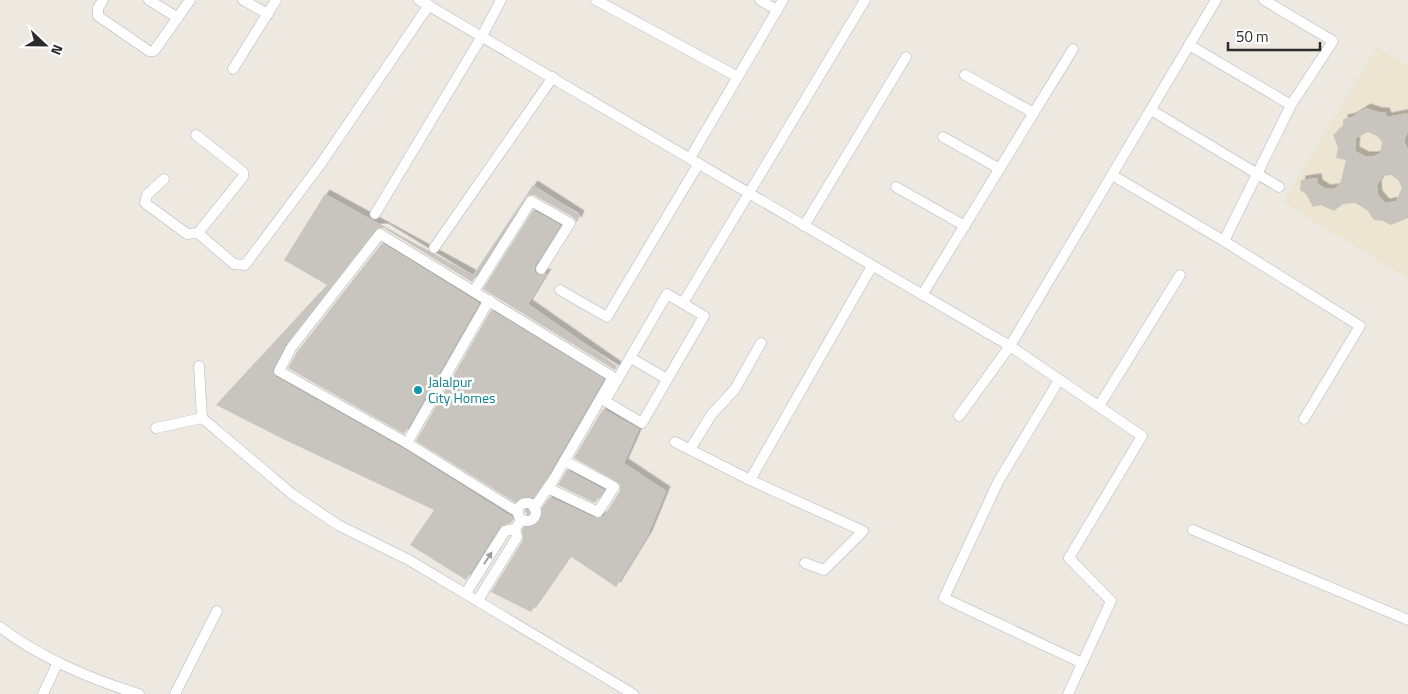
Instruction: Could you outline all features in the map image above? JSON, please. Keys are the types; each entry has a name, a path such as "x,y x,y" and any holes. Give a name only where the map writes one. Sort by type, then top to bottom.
{"street":[{"path":"104,0 98,8 98,16 149,51 157,49 190,0"},
{"path":"149,0 178,18"},
{"path":"244,0 268,14"},
{"path":"234,69 276,0"},
{"path":"419,0 1010,346 1142,436 1070,558 1111,601 1068,694"},
{"path":"375,214 482,36 501,0"},
{"path":"596,0 738,77"},
{"path":"760,0 777,10"},
{"path":"560,290 607,318 695,161 738,77 783,0"},
{"path":"683,303 865,0"},
{"path":"959,416 1010,346 1216,0"},
{"path":"1224,241 1291,104 1333,41 1264,0"},
{"path":"198,233 234,264 245,265 252,259 320,165 429,6"},
{"path":"1189,45 1291,104"},
{"path":"922,295 1073,49"},
{"path":"804,226 906,57"},
{"path":"965,75 1034,114"},
{"path":"434,248 553,77"},
{"path":"1151,110 1279,187"},
{"path":"164,179 147,196 145,203 187,234 198,233 243,178 243,172 196,134"},
{"path":"943,138 1000,169"},
{"path":"1112,175 1224,241 1360,326 1304,419"},
{"path":"896,187 965,226"},
{"path":"474,291 531,201 570,223 541,269"},
{"path":"478,600 517,537 515,529 525,504 530,504 534,508 548,488 613,377 380,234 291,348 279,371 407,443 520,516"},
{"path":"750,480 872,266"},
{"path":"1099,406 1180,275"},
{"path":"667,294 704,316 642,423 605,401 631,358 667,294"},
{"path":"407,443 489,300"},
{"path":"690,449 712,414 735,389 761,343"},
{"path":"631,358 668,379"},
{"path":"199,366 202,418 292,494 338,525 409,560 633,694"},
{"path":"1059,380 998,482 944,598 1082,663"},
{"path":"156,428 202,418"},
{"path":"675,442 750,480 862,531 824,570 805,563"},
{"path":"548,488 598,512 614,487 565,460"},
{"path":"466,593 505,531 515,529"},
{"path":"1193,530 1408,620"},
{"path":"175,694 217,611"},
{"path":"0,627 13,637 58,662 139,694"},
{"path":"43,694 58,662"}],"shaded area":[{"path":"1377,47 1408,65 1408,279 1283,202"}],"building":[{"path":"1366,108 1385,112 1387,117 1408,113 1408,131 1404,141 1408,150 1408,218 1391,225 1383,221 1374,220 1367,210 1355,203 1343,204 1334,211 1321,205 1313,207 1306,194 1300,190 1301,180 1317,178 1318,184 1326,189 1335,188 1340,184 1346,160 1336,158 1338,148 1333,135 1343,127 1343,119 1352,117","holes":["1368,132 1377,136 1382,142 1380,153 1374,156 1365,156 1355,151 1356,138","1391,175 1398,180 1402,188 1396,201 1385,203 1378,195 1377,185 1383,176"]},
{"path":"533,185 580,215 577,222 573,217 534,195 527,195 472,282 384,228 377,228 286,344 272,371 276,377 404,449 514,518 511,523 499,527 466,580 410,545 434,510 285,440 216,405 327,285 284,260 325,194 473,275"},
{"path":"533,210 560,225 535,266 535,272 538,275 547,273 528,304 617,366 615,370 483,289"},
{"path":"382,243 479,303 404,434 288,368 297,352"},
{"path":"491,310 604,379 548,475 528,504 530,513 537,514 550,497 595,518 604,516 620,491 620,484 574,458 603,409 639,429 624,463 666,491 648,535 616,587 570,556 531,612 491,592 523,540 522,530 529,519 524,508 416,441"},
{"path":"567,470 604,490 595,503 558,485"}],"place":[{"name":"Jalalpur City Homes","path":"418,390"}]}
